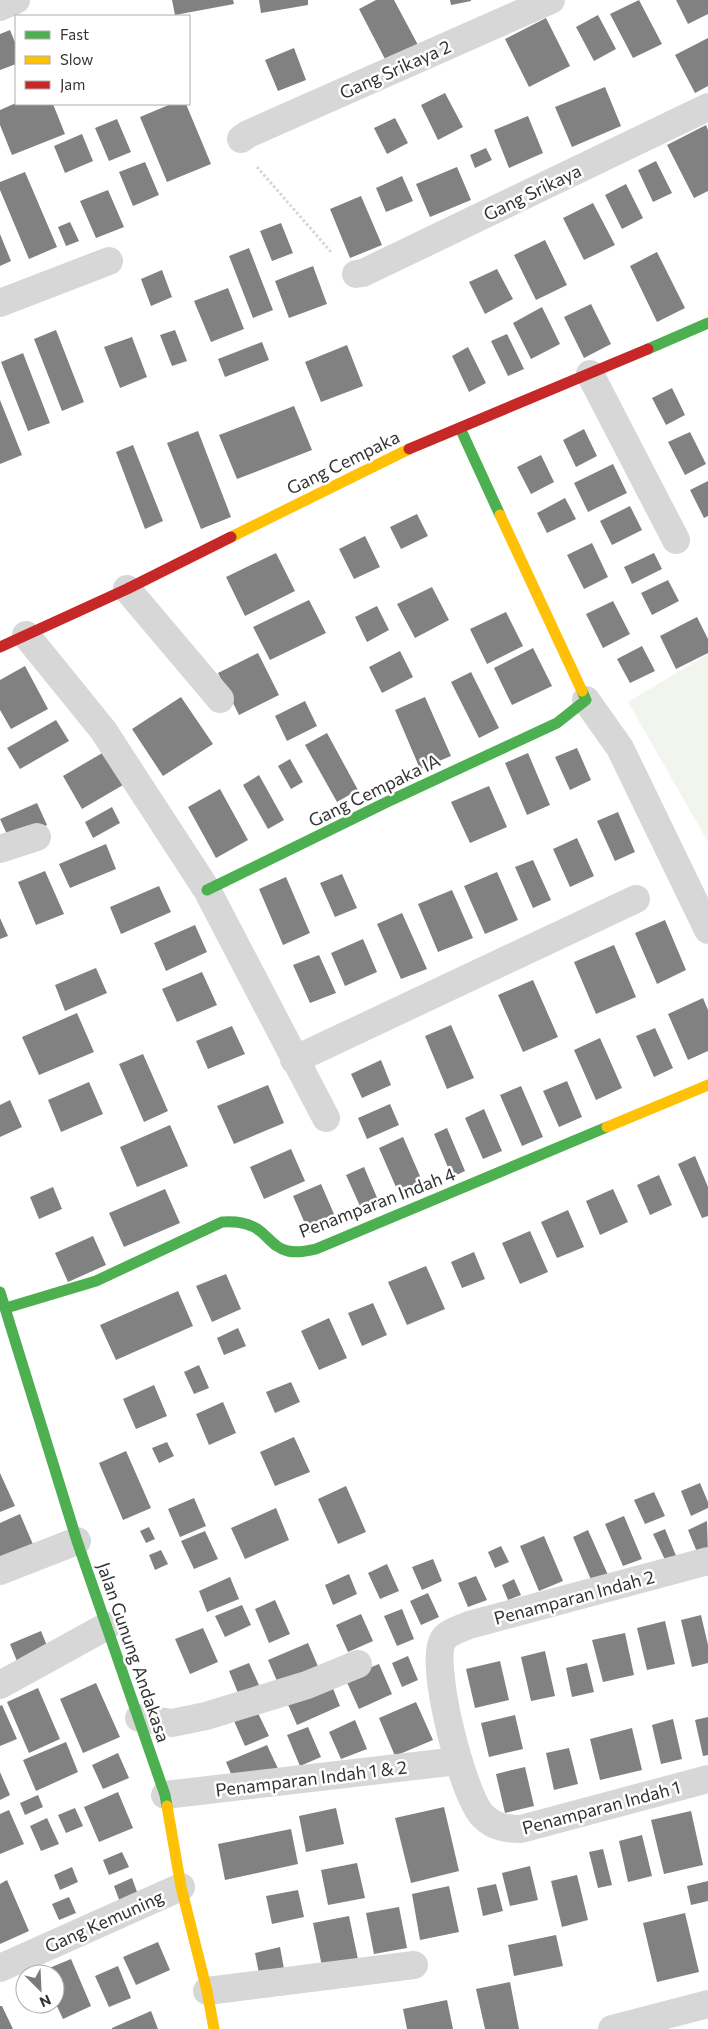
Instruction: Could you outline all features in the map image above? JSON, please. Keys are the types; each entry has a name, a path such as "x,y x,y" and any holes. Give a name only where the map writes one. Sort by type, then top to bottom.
{"street":[{"path":"0,7 16,0"},
{"name":"Gang Srikaya 2","path":"241,139 248,134 551,0"},
{"name":"Gang Srikaya","path":"356,274 363,273 708,107"},
{"path":"0,303 109,261"},
{"name":"Gang Cempaka","path":"0,647 126,589 423,442 590,374 708,323"},
{"path":"590,374 676,540"},
{"path":"460,428 586,700 620,748 708,930"},
{"path":"126,589 220,699"},
{"path":"26,635 103,730 206,890 326,1118"},
{"name":"Gang Cempaka IA","path":"206,890 389,800 557,722 573,712 586,700"},
{"path":"0,849 36,837"},
{"path":"294,1060 636,899"},
{"name":"Penamparan Indah 4","path":"6,1308 96,1281 222,1222 235,1221 259,1230 282,1250 294,1253 316,1249 708,1084"},
{"name":"Jalan Gunung Andakasa","path":"0,1292 77,1540 165,1795 181,1887 208,1991 214,2029"},
{"path":"0,1571 77,1540"},
{"name":"Penamparan Indah 2","path":"458,1761 440,1674 438,1657 443,1640 453,1632 469,1625 708,1560"},
{"path":"0,1685 107,1626"},
{"path":"139,1718 172,1723 206,1716 307,1685 358,1664"},
{"name":"Penamparan Indah 1 & 2","path":"165,1795 458,1761"},
{"name":"Penamparan Indah 1","path":"458,1761 474,1805 494,1825 504,1829 521,1830 708,1779"},
{"name":"Gang Kemuning","path":"0,1968 181,1887"},
{"path":"208,1991 414,1965"},
{"path":"612,2029 683,2020 708,2004"}],"path":[{"path":"241,139 242,148 246,155 345,267 356,274"}],"shaded area":[{"path":"708,654 708,842 628,702"}],"building":[{"path":"172,0 233,0 234,4 175,15"},
{"path":"259,0 308,0 308,5 261,13"},
{"path":"376,0 394,0 418,45 386,61 359,9"},
{"path":"450,0 471,0 471,1 451,5"},
{"path":"639,0 662,44 633,58 610,14"},
{"path":"676,0 708,0 708,14 688,24"},
{"path":"598,15 616,49 594,61 576,27"},
{"path":"546,18 570,66 529,87 505,39"},
{"path":"10,30 15,42 15,64 0,70 0,34"},
{"path":"708,38 708,86 695,93 675,55"},
{"path":"294,48 306,80 278,91 265,60"},
{"path":"605,87 621,126 572,147 555,107"},
{"path":"445,93 463,127 438,140 421,105"},
{"path":"15,103 15,105 53,105 65,134 12,155 0,125 0,110"},
{"path":"169,105 186,105 211,164 167,182 140,117"},
{"path":"528,116 543,153 509,168 494,130"},
{"path":"395,118 408,143 387,154 374,128"},
{"path":"117,119 131,152 109,161 95,128"},
{"path":"706,125 708,130 708,191 694,198 667,145"},
{"path":"82,134 93,161 65,173 54,146"},
{"path":"486,148 492,160 475,168 470,155"},
{"path":"656,161 672,193 653,202 638,170"},
{"path":"145,162 159,195 133,206 119,172"},
{"path":"457,167 471,200 430,217 416,184"},
{"path":"25,172 57,247 29,259 0,190 0,182"},
{"path":"402,176 413,201 386,212 376,188"},
{"path":"626,184 643,218 622,229 605,195"},
{"path":"108,190 124,227 96,238 80,201"},
{"path":"361,196 382,245 350,258 330,209"},
{"path":"593,203 615,245 584,260 563,218"},
{"path":"70,222 79,241 66,246 58,227"},
{"path":"281,223 293,253 272,261 260,231"},
{"path":"0,234 11,261 0,266"},
{"path":"545,240 567,285 536,300 514,255"},
{"path":"249,248 273,310 253,318 229,256"},
{"path":"657,252 685,308 657,322 630,266"},
{"path":"313,266 327,304 289,318 275,281"},
{"path":"497,269 513,299 485,314 469,282"},
{"path":"162,270 172,297 151,306 141,279"},
{"path":"228,288 244,329 211,342 194,301"},
{"path":"591,304 611,344 584,358 564,317"},
{"path":"542,307 560,344 531,359 513,323"},
{"path":"56,330 84,402 62,411 34,339"},
{"path":"175,330 187,361 172,366 160,335"},
{"path":"507,334 524,369 508,376 491,341"},
{"path":"132,337 147,377 120,388 104,347"},
{"path":"262,342 269,360 225,377 218,359"},
{"path":"347,345 363,386 321,402 305,362"},
{"path":"468,347 486,383 469,392 452,356"},
{"path":"23,353 50,423 28,431 1,362"},
{"path":"672,388 685,415 666,425 652,398"},
{"path":"0,400 22,455 0,464"},
{"path":"294,406 312,450 237,479 219,435"},
{"path":"584,429 597,456 576,467 563,440"},
{"path":"198,431 231,517 201,529 167,443"},
{"path":"690,432 706,464 685,475 668,442"},
{"path":"133,445 163,521 145,529 116,452"},
{"path":"541,455 554,482 531,494 517,467"},
{"path":"613,464 627,493 588,512 574,483"},
{"path":"708,481 708,516 704,518 690,490"},
{"path":"565,498 576,519 547,533 537,513"},
{"path":"630,506 642,530 612,545 600,521"},
{"path":"417,514 428,536 401,549 390,527"},
{"path":"365,536 380,567 354,579 339,549"},
{"path":"592,543 608,577 584,589 567,555"},
{"path":"276,553 295,591 245,616 226,577"},
{"path":"654,553 662,569 632,584 624,567"},
{"path":"668,580 679,601 652,615 641,593"},
{"path":"432,587 449,620 415,638 397,604"},
{"path":"309,600 326,633 270,660 253,627"},
{"path":"613,601 630,634 603,648 586,614"},
{"path":"377,606 389,630 367,642 355,617"},
{"path":"506,612 523,646 487,664 470,629"},
{"path":"697,617 708,639 708,653 676,669 660,636"},
{"path":"642,646 655,671 630,683 617,659"},
{"path":"533,648 552,686 512,705 494,668"},
{"path":"400,651 413,677 382,693 369,667"},
{"path":"258,653 279,695 239,715 218,673"},
{"path":"25,666 48,709 11,729 0,710 0,680"},
{"path":"471,672 499,728 479,738 451,682"},
{"path":"181,697 213,744 163,776 132,729"},
{"path":"425,697 451,756 420,769 395,710"},
{"path":"305,701 317,726 287,741 275,716"},
{"path":"56,720 69,741 20,769 7,748"},
{"path":"327,733 358,790 337,802 305,745"},
{"path":"577,748 591,780 570,790 555,757"},
{"path":"104,752 123,785 82,809 63,776"},
{"path":"528,753 550,805 527,815 505,763"},
{"path":"290,759 303,782 291,789 278,766"},
{"path":"259,775 284,820 268,829 243,785"},
{"path":"489,786 507,827 470,843 451,802"},
{"path":"220,789 248,840 216,858 188,807"},
{"path":"37,803 47,825 10,841 0,819"},
{"path":"112,807 120,823 93,838 85,822"},
{"path":"618,812 635,852 615,861 597,821"},
{"path":"577,838 594,876 570,887 553,849"},
{"path":"106,844 116,869 70,888 59,864"},
{"path":"533,860 551,900 533,908 515,867"},
{"path":"45,871 64,914 36,925 18,882"},
{"path":"497,872 518,920 485,934 464,886"},
{"path":"342,874 357,908 335,917 320,883"},
{"path":"286,877 310,933 283,945 259,889"},
{"path":"159,886 171,912 121,934 110,907"},
{"path":"452,890 473,938 438,952 418,904"},
{"path":"402,913 427,969 401,979 377,924"},
{"path":"0,918 8,936 0,939"},
{"path":"665,920 686,970 657,984 635,933"},
{"path":"195,925 207,952 166,971 154,943"},
{"path":"363,939 377,972 345,986 331,953"},
{"path":"614,945 636,997 596,1014 574,962"},
{"path":"319,955 336,993 310,1003 293,965"},
{"path":"96,968 107,993 65,1011 55,985"},
{"path":"202,972 217,1005 177,1022 162,989"},
{"path":"533,980 558,1037 523,1052 498,995"},
{"path":"703,998 708,1010 708,1051 688,1060 668,1014"},
{"path":"77,1013 94,1052 39,1075 22,1037"},
{"path":"451,1025 474,1078 447,1089 425,1036"},
{"path":"232,1026 245,1054 208,1069 196,1041"},
{"path":"655,1028 673,1068 654,1077 636,1036"},
{"path":"600,1038 622,1088 596,1100 574,1050"},
{"path":"143,1054 168,1111 144,1122 119,1064"},
{"path":"381,1060 391,1085 362,1098 351,1074"},
{"path":"567,1081 582,1117 559,1127 543,1091"},
{"path":"89,1082 103,1114 61,1132 48,1100"},
{"path":"268,1085 284,1123 234,1144 217,1106"},
{"path":"521,1086 543,1137 522,1146 500,1095"},
{"path":"10,1100 22,1127 0,1137 0,1105"},
{"path":"390,1104 399,1125 367,1139 358,1118"},
{"path":"484,1109 502,1151 483,1159 465,1118"},
{"path":"170,1125 188,1166 137,1187 120,1147"},
{"path":"447,1128 465,1171 452,1177 434,1134"},
{"path":"403,1137 423,1183 399,1194 379,1148"},
{"path":"291,1149 305,1181 264,1199 250,1167"},
{"path":"695,1156 708,1187 708,1216 702,1218 678,1164"},
{"path":"364,1167 381,1207 364,1215 346,1175"},
{"path":"659,1175 672,1205 650,1215 637,1185"},
{"path":"321,1184 337,1221 309,1233 293,1196"},
{"path":"53,1187 62,1209 39,1219 30,1197"},
{"path":"165,1189 180,1223 124,1247 109,1213"},
{"path":"613,1189 628,1222 600,1235 586,1201"},
{"path":"568,1210 584,1247 557,1258 541,1222"},
{"path":"530,1231 548,1272 520,1284 502,1243"},
{"path":"93,1236 106,1265 68,1282 55,1253"},
{"path":"474,1252 485,1279 462,1288 451,1262"},
{"path":"426,1266 445,1309 407,1325 388,1282"},
{"path":"226,1274 241,1309 212,1322 196,1286"},
{"path":"178,1291 193,1326 116,1360 100,1325"},
{"path":"373,1303 387,1335 362,1346 348,1313"},
{"path":"329,1318 347,1358 319,1370 301,1331"},
{"path":"238,1328 246,1346 224,1355 217,1338"},
{"path":"199,1365 209,1388 194,1394 184,1372"},
{"path":"291,1382 300,1402 275,1413 266,1392"},
{"path":"154,1385 167,1416 136,1429 123,1399"},
{"path":"223,1402 236,1433 209,1445 196,1414"},
{"path":"294,1437 310,1472 275,1486 260,1452"},
{"path":"167,1442 174,1456 159,1463 152,1448"},
{"path":"126,1451 151,1508 123,1520 99,1463"},
{"path":"0,1473 15,1506 0,1512"},
{"path":"700,1483 708,1502 708,1508 691,1516 681,1491"},
{"path":"346,1486 366,1532 338,1544 318,1499"},
{"path":"654,1492 665,1516 645,1524 634,1500"},
{"path":"194,1498 206,1526 180,1537 168,1509"},
{"path":"276,1508 289,1540 245,1559 231,1528"},
{"path":"20,1514 35,1549 0,1564 0,1523"},
{"path":"624,1516 642,1559 623,1566 605,1524"},
{"path":"707,1521 708,1553 699,1557 688,1530"},
{"path":"149,1527 155,1539 146,1543 140,1531"},
{"path":"665,1529 677,1558 666,1562 653,1534"},
{"path":"588,1530 608,1575 592,1582 573,1537"},
{"path":"205,1531 218,1559 194,1569 181,1541"},
{"path":"544,1536 563,1581 539,1591 520,1546"},
{"path":"501,1546 509,1562 495,1568 488,1552"},
{"path":"161,1550 168,1564 155,1570 149,1555"},
{"path":"433,1559 442,1581 422,1590 412,1567"},
{"path":"387,1564 399,1591 380,1599 368,1573"},
{"path":"349,1574 357,1594 333,1605 325,1585"},
{"path":"476,1576 487,1600 468,1607 458,1583"},
{"path":"230,1577 239,1599 207,1612 199,1591"},
{"path":"514,1579 521,1595 508,1600 502,1585"},
{"path":"428,1593 439,1617 421,1625 410,1601"},
{"path":"275,1600 290,1634 269,1643 255,1609"},
{"path":"242,1605 251,1625 225,1637 215,1616"},
{"path":"402,1609 414,1639 397,1646 384,1616"},
{"path":"361,1614 373,1641 348,1652 336,1625"},
{"path":"701,1615 708,1645 708,1663 692,1667 681,1620"},
{"path":"665,1621 675,1664 647,1670 637,1628"},
{"path":"203,1628 218,1662 190,1674 175,1639"},
{"path":"41,1631 52,1658 21,1671 10,1644"},
{"path":"625,1633 634,1675 603,1682 592,1640"},
{"path":"308,1643 320,1671 280,1688 268,1660"},
{"path":"545,1651 555,1696 531,1701 521,1657"},
{"path":"408,1656 418,1680 402,1687 392,1663"},
{"path":"500,1661 509,1700 475,1708 466,1669"},
{"path":"249,1663 259,1685 238,1693 229,1671"},
{"path":"587,1663 594,1692 572,1697 566,1668"},
{"path":"379,1664 392,1694 359,1709 345,1678"},
{"path":"330,1681 340,1706 297,1725 286,1700"},
{"path":"96,1683 120,1737 83,1753 60,1699"},
{"path":"38,1688 60,1739 29,1753 7,1702"},
{"path":"416,1702 433,1740 395,1756 379,1718"},
{"path":"2,1705 17,1739 0,1746 0,1706"},
{"path":"257,1711 269,1736 245,1746 234,1721"},
{"path":"515,1715 523,1749 489,1757 481,1723"},
{"path":"708,1717 708,1755 703,1756 695,1720"},
{"path":"673,1719 682,1759 661,1764 652,1725"},
{"path":"355,1720 367,1749 341,1759 329,1732"},
{"path":"308,1727 321,1757 300,1766 287,1735"},
{"path":"632,1728 642,1770 600,1780 590,1739"},
{"path":"66,1742 78,1772 36,1791 23,1760"},
{"path":"267,1745 280,1773 238,1790 226,1762"},
{"path":"569,1748 578,1784 554,1790 546,1753"},
{"path":"118,1753 129,1778 103,1789 92,1765"},
{"path":"525,1767 534,1806 505,1813 496,1774"},
{"path":"0,1772 10,1795 0,1800"},
{"path":"118,1792 133,1828 99,1842 84,1807"},
{"path":"38,1795 43,1807 25,1815 20,1803"},
{"path":"444,1807 459,1871 411,1883 395,1818"},
{"path":"75,1808 83,1826 66,1833 58,1815"},
{"path":"336,1808 344,1844 306,1852 299,1816"},
{"path":"9,1810 24,1844 0,1854 0,1814"},
{"path":"691,1811 703,1865 664,1874 651,1820"},
{"path":"47,1818 59,1844 41,1851 30,1826"},
{"path":"291,1829 298,1864 225,1880 218,1844"},
{"path":"642,1835 652,1876 628,1882 619,1841"},
{"path":"603,1849 612,1885 598,1888 589,1852"},
{"path":"122,1852 129,1867 109,1875 103,1860"},
{"path":"357,1863 365,1898 328,1905 321,1870"},
{"path":"530,1866 538,1900 510,1906 502,1873"},
{"path":"72,1867 78,1882 60,1890 54,1875"},
{"path":"577,1875 588,1920 562,1927 551,1881"},
{"path":"132,1878 140,1900 121,1905 114,1886"},
{"path":"7,1880 29,1931 0,1944 0,1884"},
{"path":"708,1881 708,1901 691,1905 687,1886"},
{"path":"496,1884 503,1911 483,1916 477,1888"},
{"path":"449,1886 459,1932 420,1940 412,1894"},
{"path":"298,1890 304,1917 272,1924 266,1896"},
{"path":"69,1897 76,1913 59,1920 52,1904"},
{"path":"399,1907 407,1948 374,1954 366,1913"},
{"path":"685,1913 699,1972 657,1982 643,1923"},
{"path":"349,1916 359,1964 323,1971 313,1923"},
{"path":"556,1935 563,1966 514,1976 508,1945"},
{"path":"158,1942 170,1970 136,1985 123,1957"},
{"path":"280,1947 285,1974 260,1979 255,1953"},
{"path":"71,1959 91,2006 63,2019 61,2014 65,2014 65,1964 59,1964"},
{"path":"118,1966 131,1998 109,2007 95,1976"},
{"path":"510,1982 519,2029 485,2029 476,1989"},
{"path":"447,2000 453,2029 407,2029 403,2009"},
{"path":"0,2006 2,2006 13,2029 0,2029"},
{"path":"151,2011 158,2029 112,2029 112,2028"}],"traffic: fast":[{"path":"648,349 708,323"},
{"path":"460,428 500,515"},
{"path":"207,890 389,801 557,723 586,700 582,691"},
{"path":"6,1308 96,1281 222,1222 247,1224 260,1231 276,1246 284,1250 299,1252 316,1249 607,1127"},
{"path":"0,1292 77,1541 165,1795 167,1806"}],"traffic: slow":[{"path":"231,537 409,449"},
{"path":"500,515 582,691"},
{"path":"607,1127 708,1085"},
{"path":"167,1806 181,1887 207,1991 214,2029"}],"traffic: jam":[{"path":"409,449 648,349"},
{"path":"0,647 127,589 231,537"}]}
